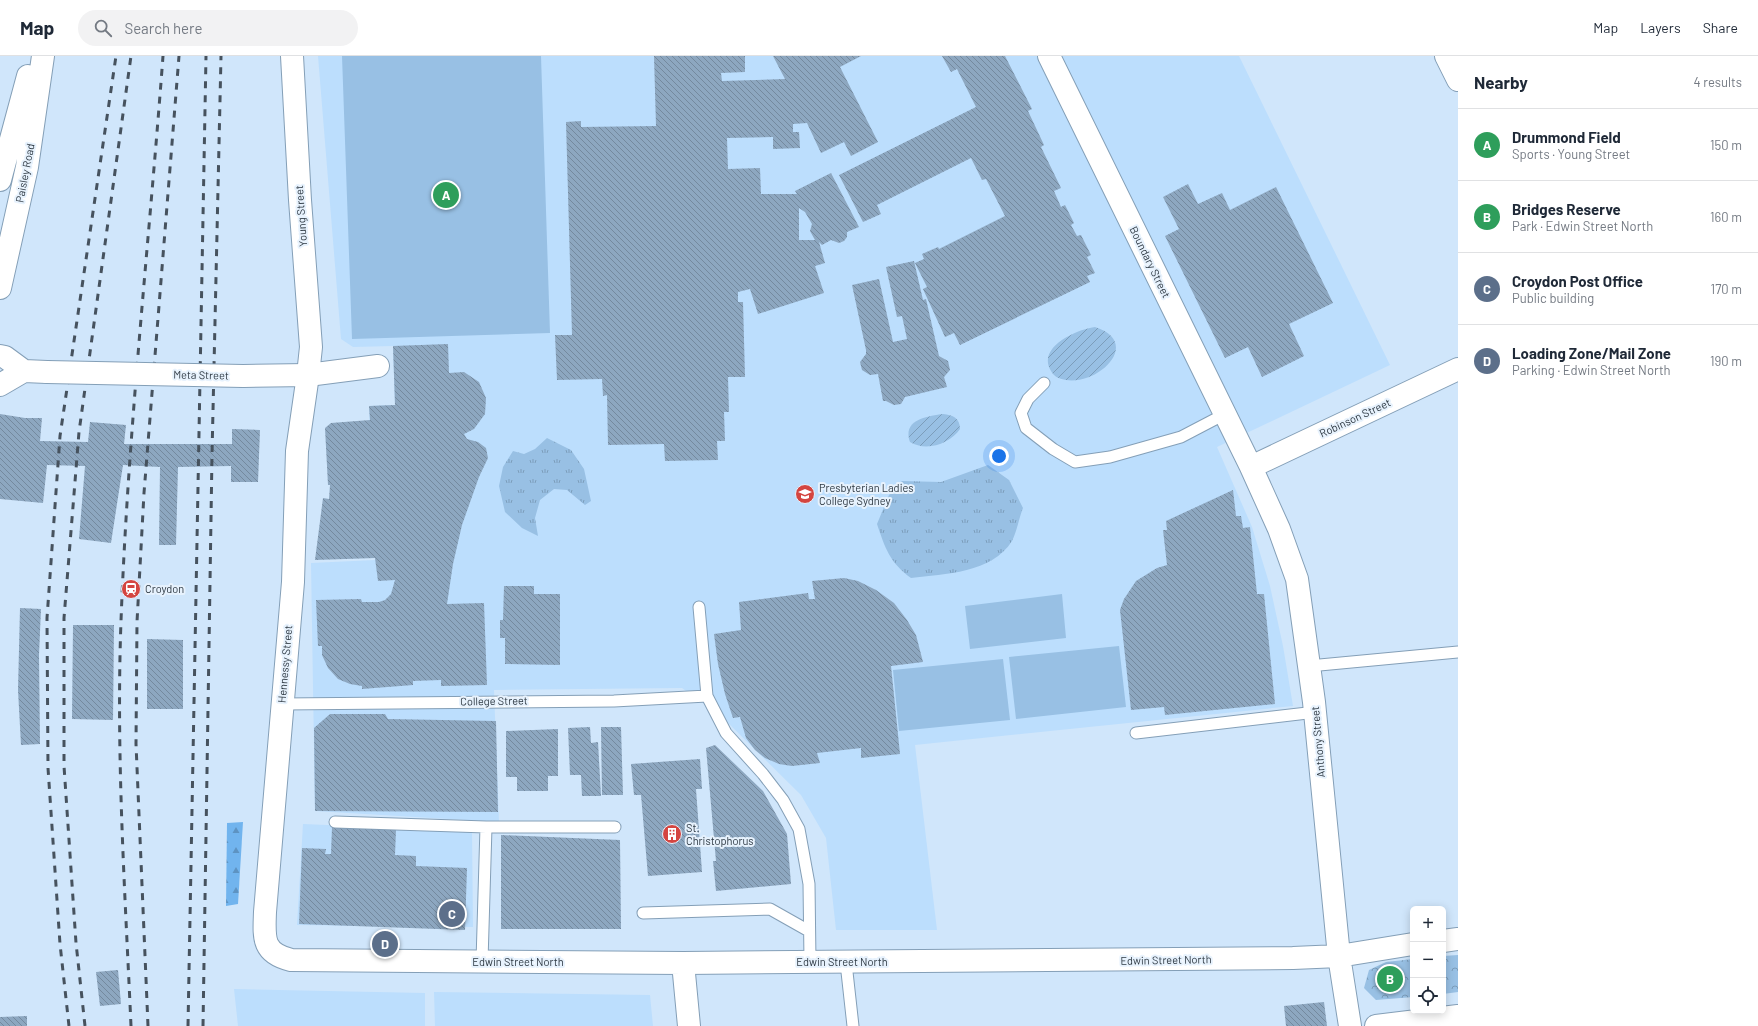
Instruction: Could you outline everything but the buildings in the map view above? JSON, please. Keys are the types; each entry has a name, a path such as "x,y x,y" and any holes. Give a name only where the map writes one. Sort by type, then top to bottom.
{"street":[{"name":"Paisley Road","path":"1,167 34,56"},
{"name":"Paisley Road","path":"0,288 27,167 43,56"},
{"name":"Young Street","path":"292,56 310,341 308,375"},
{"name":"Boundary Street","path":"1049,56 1251,467"},
{"path":"1446,56 1458,80"},
{"path":"0,356 5,357 24,371 0,385"},
{"name":"Meta Street","path":"24,371 243,376 308,375 378,366"},
{"name":"Robinson Street","path":"1251,467 1458,369"},
{"name":"Hennessy Street","path":"272,953 267,945 264,932 265,912 293,582 296,451 308,375"},
{"name":"Anthony Street","path":"1251,467 1279,529 1297,579 1316,712 1339,956 1350,1026"},
{"path":"1446,941 1458,939"},
{"name":"Edwin Street North","path":"272,953 291,960 682,963 810,961 846,963 1293,958 1339,956 1410,944"},
{"path":"682,963 689,1026"},
{"path":"1376,1026 1458,1016"}],"lane":[{"path":"1,167 27,167"},
{"path":"1044,383 1028,399 1021,414 1026,428 1053,449 1075,462 1110,457 1181,437 1225,414"},
{"path":"699,607 707,696 726,733 763,774 783,800 799,829 809,884 810,961"},
{"path":"1309,666 1458,652"},
{"name":"College Street","path":"282,704 614,701 707,696"},
{"path":"1136,733 1316,712"},
{"path":"336,822 486,828 615,827"},
{"path":"482,961 486,828"},
{"path":"643,913 770,909 809,930"},
{"path":"846,963 853,1026"}],"shaded area":[{"name":"Presbyterian Ladies College Sydney","path":"318,56 1239,56 1390,365 1217,447 1252,527 1270,586 1283,646 1293,706 915,745 937,930 836,930 826,838 801,795 722,717 682,688 494,690 499,822 315,811 311,563 375,560 369,406 395,405 393,346 353,347 341,339"},
{"path":"303,824 472,831 473,927 297,925"},
{"path":"234,989 425,993 425,1026 238,1026"},
{"path":"434,992 650,995 653,1026 435,1026"}],"green space":[{"path":"342,56 541,56 550,333 352,339"},
{"path":"1095,327 1109,334 1115,342 1115,352 1111,361 1103,369 1091,376 1079,380 1064,380 1054,375 1048,362 1049,354 1054,347 1070,335"},
{"path":"943,414 953,416 959,422 960,429 956,434 950,439 937,445 923,446 910,442 908,435 913,424 923,418"},
{"path":"547,438 571,450 584,469 591,501 585,505 567,490 554,489 540,500 535,518 538,536 522,528 505,512 499,486 503,467 513,451 524,454 535,449"},
{"path":"988,465 1009,480 1023,508 1012,541 1003,552 993,560 980,566 953,573 911,578 893,561 877,524 889,495 902,481 941,482"},
{"path":"1062,594 1066,638 970,649 965,606"},
{"path":"1119,646 1126,707 1016,719 1009,657"},
{"path":"1003,659 1010,720 899,731 893,670"},
{"path":"243,822 238,904 226,906 227,823"},
{"path":"1458,955 1458,992 1446,994 1446,956"},
{"path":"1410,959 1410,997 1376,1000 1364,988 1369,970 1386,962"}],"railway":[{"path":"69,1026 60,944 48,768 47,618 60,436 116,56"},
{"path":"85,1026 76,943 64,766 64,618 79,432 131,56"},
{"path":"131,1026 120,773 121,621 124,550 134,409 163,56"},
{"path":"148,1026 136,744 137,622 144,493 179,56"},
{"path":"188,1026 206,56"},
{"path":"203,1026 212,455 221,56"}],"place":[{"name":"Drummond Field","path":"446,195"},
{"name":"Presbyterian Ladies College Sydney","path":"805,494"},
{"name":"Croydon","path":"131,589"},
{"name":"St. Christophorus","path":"672,834"},
{"name":"Croydon Post Office","path":"452,914"},
{"name":"Loading Zone/Mail Zone","path":"385,944"},
{"name":"Bridges Reserve","path":"1390,979"}]}
